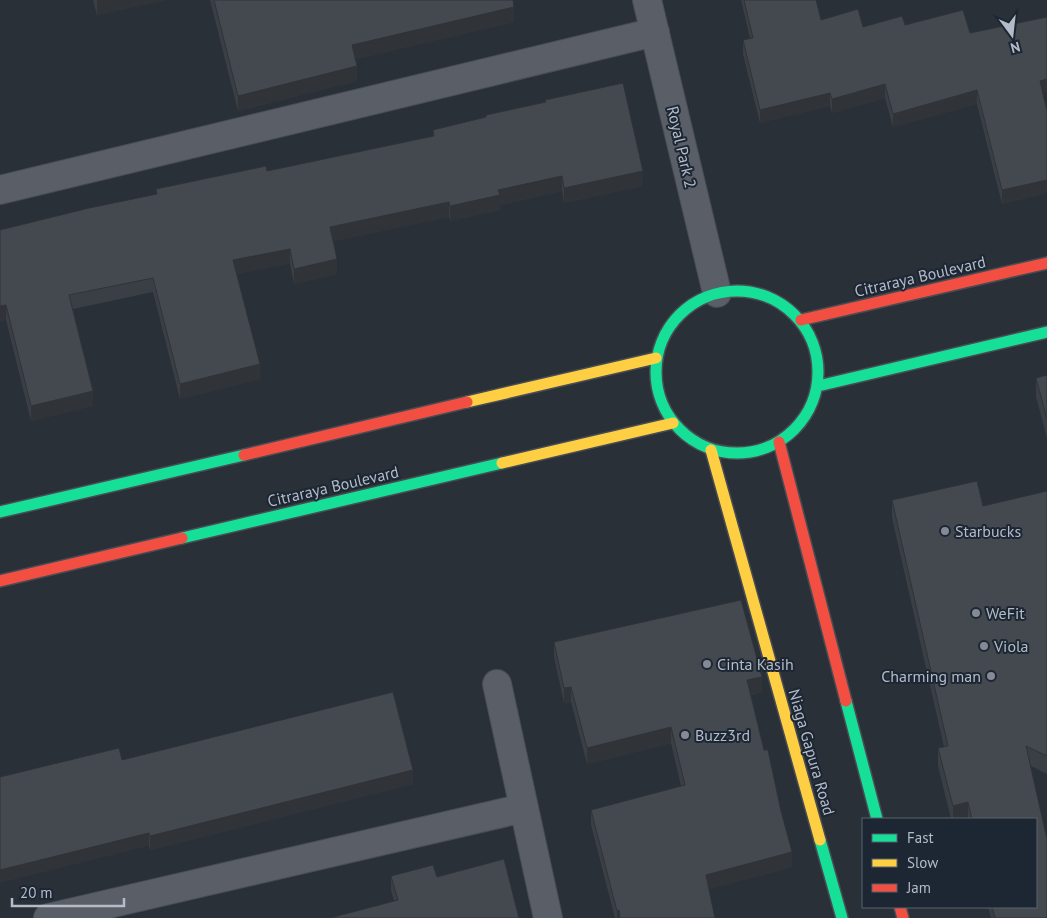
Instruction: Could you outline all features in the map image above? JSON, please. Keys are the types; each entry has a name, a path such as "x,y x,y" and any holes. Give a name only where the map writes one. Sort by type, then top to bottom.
{"main road":[{"name":"Citraraya Boulevard","path":"801,320 1047,263"},
{"path":"740,290 763,294 784,305 801,320 813,340 819,363 818,386 811,408 797,427 779,442 758,451 734,454 711,450 690,439 673,423 661,404 655,382 656,358 664,336 677,317 695,302 717,293 740,290"},
{"path":"818,386 1047,332"},
{"path":"0,512 656,358"},
{"name":"Citraraya Boulevard","path":"0,581 673,423"},
{"path":"779,442 878,818"},
{"name":"Niaga Gapura Road","path":"711,450 842,918"}],"street":[{"name":"Royal Park 2","path":"647,0 717,293"},
{"path":"0,190 654,32"},
{"path":"497,684 548,918"},
{"path":"48,918 524,808"}],"building":[{"path":"214,0 513,0 514,7 352,45 357,66 238,96"},
{"path":"744,0 816,0 821,20 858,9 863,27 902,16 905,25 963,10 970,33 1047,17 1047,79 1040,81 1047,111 1047,180 1002,190 977,90 893,114 885,84 832,99 830,93 760,110 743,40 753,38"},
{"path":"623,83 643,171 564,188 562,176 498,190 500,195 450,206 449,202 330,227 337,259 294,269 290,249 233,260 260,364 180,384 153,278 69,295 93,391 31,406 6,305 0,306 0,230 89,208 157,194 156,189 266,166 267,171 434,136 433,130 486,117 486,115"},
{"path":"1047,375 1047,419 1036,378"},
{"path":"977,481 983,506 1047,491 1047,756 1026,746 1047,839 1047,918 995,918 992,908 1037,908 1037,818 972,818 968,802 953,806 938,748 948,746 892,500"},
{"path":"741,600 762,677 747,680 764,750 768,750 792,852 706,875 715,918 620,918 591,810 685,785 671,727 587,748 571,687 564,688 554,642"},
{"path":"393,692 413,770 150,836 149,833 0,870 0,777 119,748 122,760"},
{"path":"504,859 519,918 330,918 398,900 391,876 433,865 437,877"}],"traffic: fast":[{"path":"745,291 761,294 775,300 789,309 800,320 815,348 818,372 817,388 809,410 800,424 789,435 761,450 729,453 713,450 699,444 685,435 674,424 659,396 656,364 659,348 665,334 674,320 685,309 713,294 745,291"},
{"path":"818,386 1047,332"},
{"path":"0,512 244,455"},
{"path":"182,538 502,463"},
{"path":"846,701 877,818"},
{"path":"820,840 842,918"}],"traffic: slow":[{"path":"467,402 656,358"},
{"path":"502,463 673,423"},
{"path":"711,450 820,840"}],"traffic: jam":[{"path":"801,320 1047,263"},
{"path":"244,455 467,402"},
{"path":"779,442 846,701"},
{"path":"0,581 182,538"},
{"path":"900,908 903,918"}],"place":[{"name":"Starbucks","path":"945,531"},
{"name":"WeFit","path":"976,613"},
{"name":"Viola","path":"984,646"},
{"name":"Cinta Kasih","path":"707,664"},
{"name":"Charming man","path":"991,676"},
{"name":"Buzz3rd","path":"685,735"}]}
